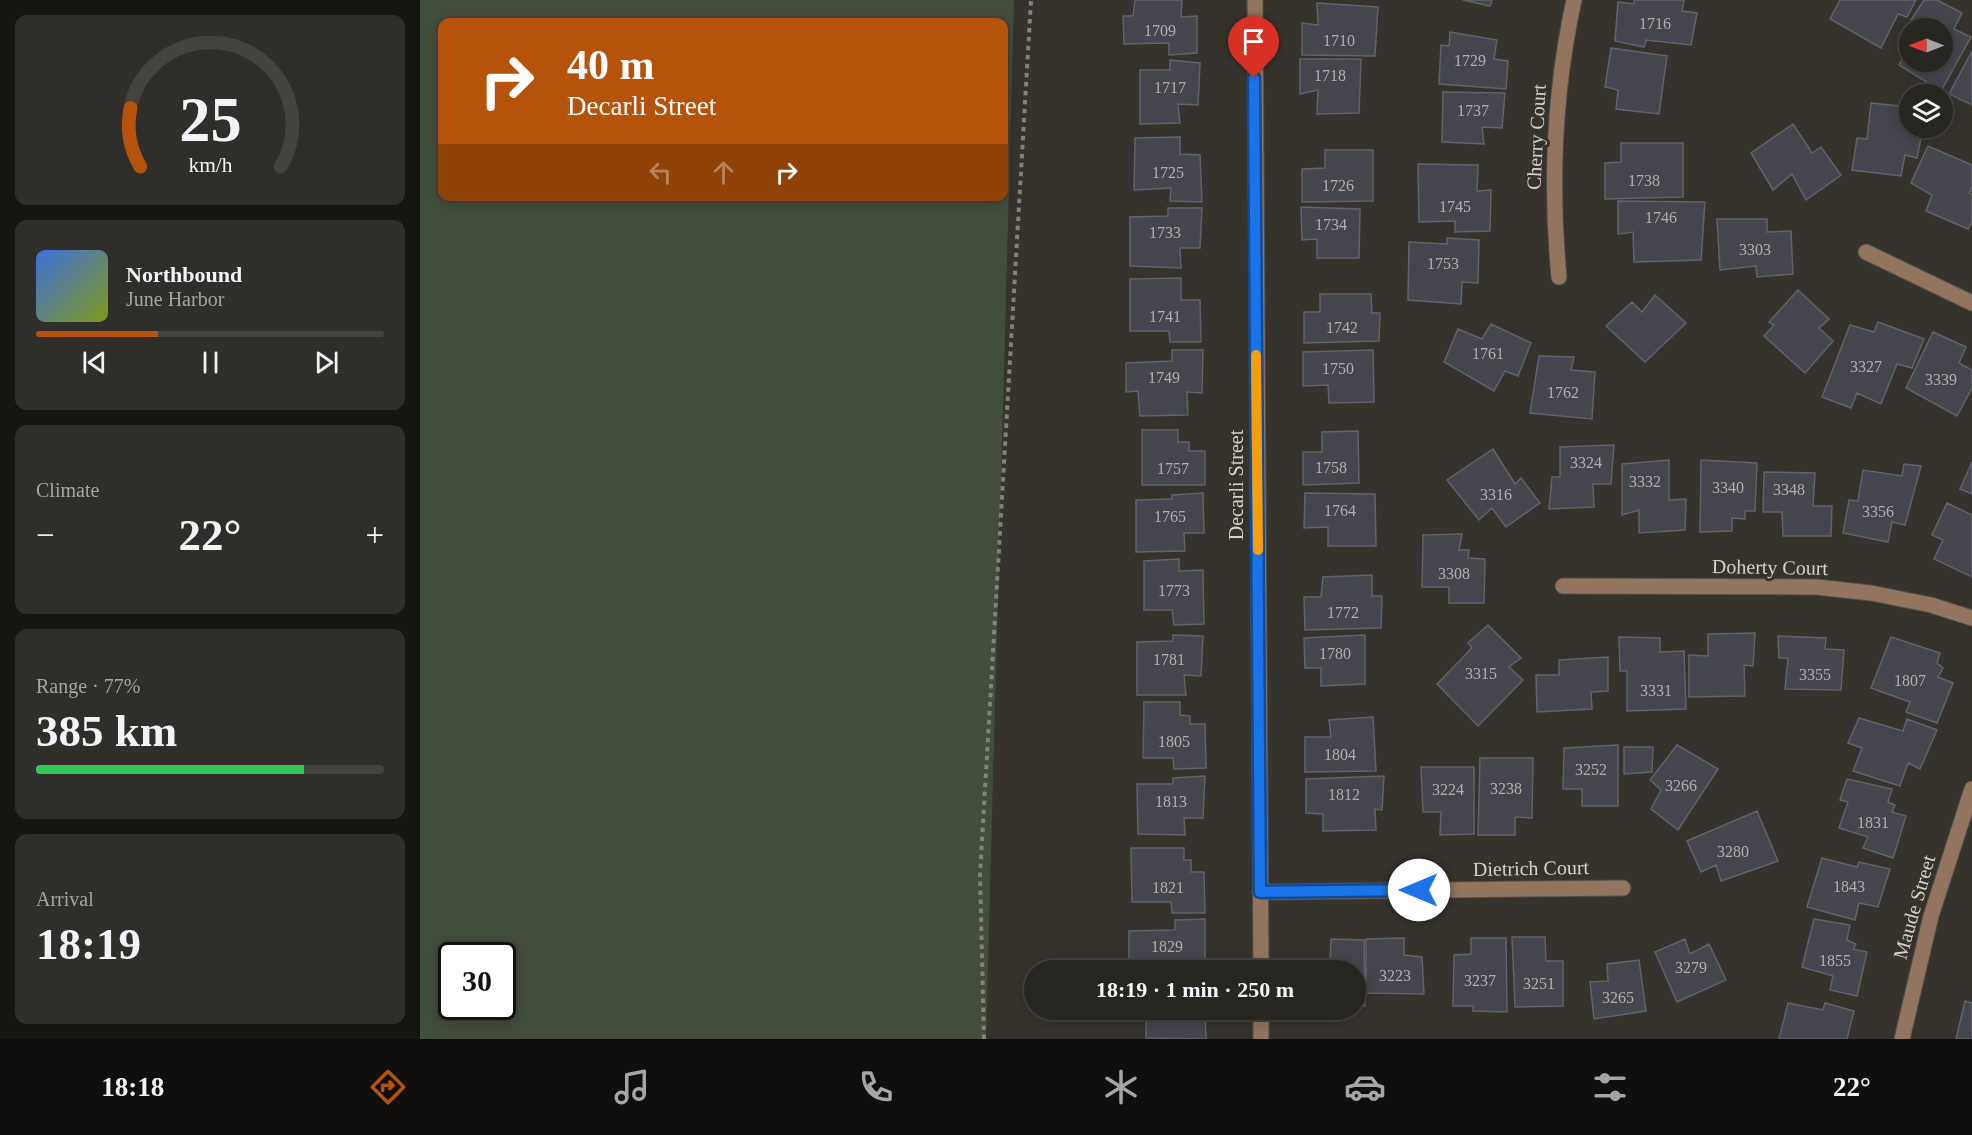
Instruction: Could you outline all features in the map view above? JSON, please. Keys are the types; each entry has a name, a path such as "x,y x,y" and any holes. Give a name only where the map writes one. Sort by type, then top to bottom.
{"street":[{"name":"Decarli Street","path":"1255,0 1261,960"},
{"name":"Cherry Court","path":"1559,277 1554,186 1556,121 1566,38 1574,0"},
{"path":"1866,252 1972,303"},
{"name":"Doherty Court","path":"1563,586 1816,587 1871,593 1931,605 1972,618"},
{"name":"Maude Street","path":"1902,1039 1931,916 1972,789"},
{"name":"Dietrich Court","path":"1260,892 1623,888"},
{"path":"1261,1020 1261,1039"}],"path":[{"path":"984,1039 980,875 1031,0"}],"green space":[{"path":"420,0 1014,0 986,1039 420,1039"}],"building":[{"path":"1135,0 1182,0 1181,17 1197,16 1197,53 1169,55 1169,43 1124,44 1123,16 1133,16"},
{"path":"1463,0 1492,0 1490,6"},
{"path":"1634,0 1684,0 1682,11 1697,13 1691,45 1646,40 1644,47 1615,41 1618,2 1634,4"},
{"path":"1840,0 1916,0 1907,17 1898,14 1881,48 1830,19"},
{"path":"1924,0 1937,0 1962,13 1954,29 1971,37 1953,69 1953,18 1912,18"},
{"path":"1317,3 1378,7 1375,56 1302,55 1302,23 1318,25"},
{"path":"1450,32 1497,40 1494,59 1508,61 1506,89 1439,84 1441,45 1449,46"},
{"path":"1611,48 1667,56 1659,114 1616,109 1618,90 1605,87"},
{"path":"1972,51 1972,105 1953,96 1953,87"},
{"path":"1300,59 1361,59 1359,113 1317,114 1318,90 1300,94"},
{"path":"1170,60 1200,63 1198,105 1178,104 1180,123 1140,124 1140,70 1170,70"},
{"path":"1910,72 1952,72 1945,84 1930,84"},
{"path":"1443,92 1505,93 1502,128 1482,127 1484,144 1442,142"},
{"path":"1871,103 1899,106 1899,138 1921,138 1917,158 1905,155 1901,176 1852,170 1857,138 1867,139"},
{"path":"1793,124 1812,153 1821,147 1841,175 1806,200 1792,174 1773,190 1751,153"},
{"path":"1180,137 1180,154 1200,155 1202,202 1170,201 1171,188 1134,190 1135,138"},
{"path":"1621,143 1683,143 1683,197 1605,199 1605,163 1621,162"},
{"path":"1928,146 1972,165 1972,187 1969,193 1972,194 1972,222 1968,229 1926,211 1932,195 1911,183"},
{"path":"1325,150 1373,150 1373,201 1302,202 1302,169 1325,168"},
{"path":"1418,164 1478,165 1477,191 1491,190 1490,231 1455,232 1455,221 1419,222"},
{"path":"1618,201 1705,202 1701,260 1634,262 1633,232 1618,234"},
{"path":"1301,207 1360,209 1359,258 1317,258 1317,239 1302,240"},
{"path":"1168,208 1202,208 1200,248 1180,248 1181,268 1130,266 1130,217 1168,216"},
{"path":"1717,219 1767,219 1767,232 1791,231 1793,274 1757,277 1756,266 1720,270"},
{"path":"1447,238 1479,240 1478,283 1462,282 1461,304 1408,300 1409,242 1447,244"},
{"path":"1181,278 1181,300 1200,300 1201,342 1170,342 1169,331 1130,331 1130,279"},
{"path":"1798,290 1829,319 1819,328 1833,341 1805,373 1764,336 1774,325 1769,322"},
{"path":"1320,294 1371,294 1372,313 1380,313 1379,341 1304,343 1304,312 1320,312"},
{"path":"1655,295 1686,323 1645,362 1606,326 1632,302 1642,312"},
{"path":"1878,322 1924,339 1912,368 1897,364 1881,404 1857,393 1851,408 1822,397 1850,325 1874,332"},
{"path":"1491,324 1531,343 1518,376 1505,371 1494,391 1444,362 1458,329 1482,339"},
{"path":"1933,332 1966,347 1959,363 1972,370 1972,388 1957,416 1906,388"},
{"path":"1172,350 1203,350 1202,393 1187,392 1188,415 1140,416 1138,391 1126,392 1126,363 1172,361"},
{"path":"1373,350 1374,402 1329,403 1328,385 1303,386 1303,352"},
{"path":"1539,356 1574,357 1571,370 1595,372 1592,419 1530,413"},
{"path":"1142,430 1178,430 1178,442 1189,442 1189,451 1205,451 1205,485 1142,485"},
{"path":"1358,431 1359,483 1303,485 1303,452 1322,452 1322,432"},
{"path":"1614,445 1611,484 1593,484 1594,507 1549,509 1552,477 1560,477 1560,447"},
{"path":"1493,449 1515,484 1521,478 1540,503 1506,527 1492,508 1479,520 1447,480"},
{"path":"1669,460 1669,500 1686,499 1685,530 1639,533 1639,510 1622,515 1622,464"},
{"path":"1701,460 1757,463 1755,511 1745,511 1745,519 1732,518 1732,531 1700,532"},
{"path":"1972,462 1972,494 1960,489"},
{"path":"1904,464 1921,466 1905,525 1892,522 1888,542 1843,533 1849,500 1858,501 1863,470 1902,476"},
{"path":"1764,472 1815,473 1813,506 1832,506 1831,536 1783,536 1782,512 1763,512"},
{"path":"1203,493 1204,533 1184,533 1185,551 1136,552 1136,500 1172,499 1172,495"},
{"path":"1305,493 1375,494 1376,546 1328,546 1328,527 1304,528"},
{"path":"1947,503 1972,515 1972,577 1934,559 1943,540 1932,535"},
{"path":"1462,534 1459,550 1469,550 1468,558 1485,559 1484,603 1449,603 1449,587 1422,587 1423,535"},
{"path":"1179,559 1179,571 1203,570 1204,624 1174,625 1172,610 1144,610 1144,561"},
{"path":"1372,575 1372,596 1382,596 1381,628 1305,630 1304,597 1321,597 1323,577"},
{"path":"1488,625 1521,658 1509,667 1523,680 1478,726 1437,684 1472,648 1468,643"},
{"path":"1755,633 1753,666 1744,665 1745,696 1689,697 1689,655 1708,656 1708,634"},
{"path":"1173,635 1203,636 1201,676 1184,675 1186,695 1137,695 1137,642 1173,641"},
{"path":"1365,635 1365,684 1321,686 1321,668 1305,668 1304,638"},
{"path":"1778,636 1826,638 1825,649 1844,650 1841,690 1785,689 1788,658 1779,658"},
{"path":"1619,637 1660,638 1660,652 1684,651 1686,709 1627,711 1627,671 1620,671"},
{"path":"1891,637 1940,653 1937,663 1943,668 1938,677 1953,683 1937,723 1906,712 1910,702 1871,688"},
{"path":"1608,657 1608,691 1591,692 1592,709 1537,712 1536,675 1559,675 1559,660"},
{"path":"1144,702 1180,702 1180,715 1190,716 1190,724 1205,724 1206,768 1174,769 1173,758 1143,758"},
{"path":"1373,717 1376,771 1305,772 1305,737 1331,737 1329,720"},
{"path":"1859,718 1903,731 1907,719 1937,730 1920,769 1908,763 1900,786 1853,771 1862,748 1848,743"},
{"path":"1618,745 1618,806 1582,806 1582,789 1563,789 1564,748"},
{"path":"1677,745 1718,769 1678,830 1651,809 1661,790 1650,780"},
{"path":"1624,747 1653,747 1652,772 1624,774"},
{"path":"1480,758 1533,758 1532,818 1515,817 1515,835 1478,835"},
{"path":"1421,767 1474,767 1474,834 1440,835 1441,812 1423,812"},
{"path":"1205,776 1203,818 1184,818 1185,835 1138,834 1137,784 1173,784 1173,778"},
{"path":"1384,776 1382,810 1375,809 1376,830 1323,831 1323,814 1306,813 1306,779"},
{"path":"1847,779 1892,789 1888,802 1895,805 1892,812 1906,816 1893,858 1863,848 1868,837 1839,828 1848,802 1840,800"},
{"path":"1757,811 1778,861 1721,881 1716,865 1701,872 1687,841"},
{"path":"1131,848 1184,848 1184,860 1191,860 1191,872 1204,872 1205,913 1172,913 1171,902 1132,902"},
{"path":"1822,858 1857,867 1859,862 1890,869 1878,907 1859,903 1855,920 1807,907"},
{"path":"1205,919 1205,960 1129,960 1129,931 1175,930 1175,920"},
{"path":"1814,919 1850,925 1847,940 1856,944 1853,949 1867,952 1857,996 1830,990 1833,976 1802,967"},
{"path":"1512,937 1545,937 1546,961 1563,961 1563,1006 1515,1007"},
{"path":"1404,938 1404,955 1422,957 1424,994 1366,993 1366,939"},
{"path":"1471,938 1506,938 1507,1012 1473,1011 1473,1006 1453,1006 1454,955 1471,954"},
{"path":"1331,939 1364,940 1364,960 1330,960"},
{"path":"1685,939 1690,954 1709,944 1726,980 1677,1002 1655,952"},
{"path":"1639,960 1646,1011 1594,1019 1590,982 1608,981 1607,964"},
{"path":"1965,1001 1972,1003 1972,1039 1956,1039"},
{"path":"1788,1003 1823,1010 1825,1003 1854,1011 1847,1039 1779,1039"},
{"path":"1146,1020 1205,1020 1206,1039 1146,1038"}],"slow traffic":[{"path":"1256,355 1258,550"}],"route":[{"path":"1254,78 1260,892 1419,890"}]}
